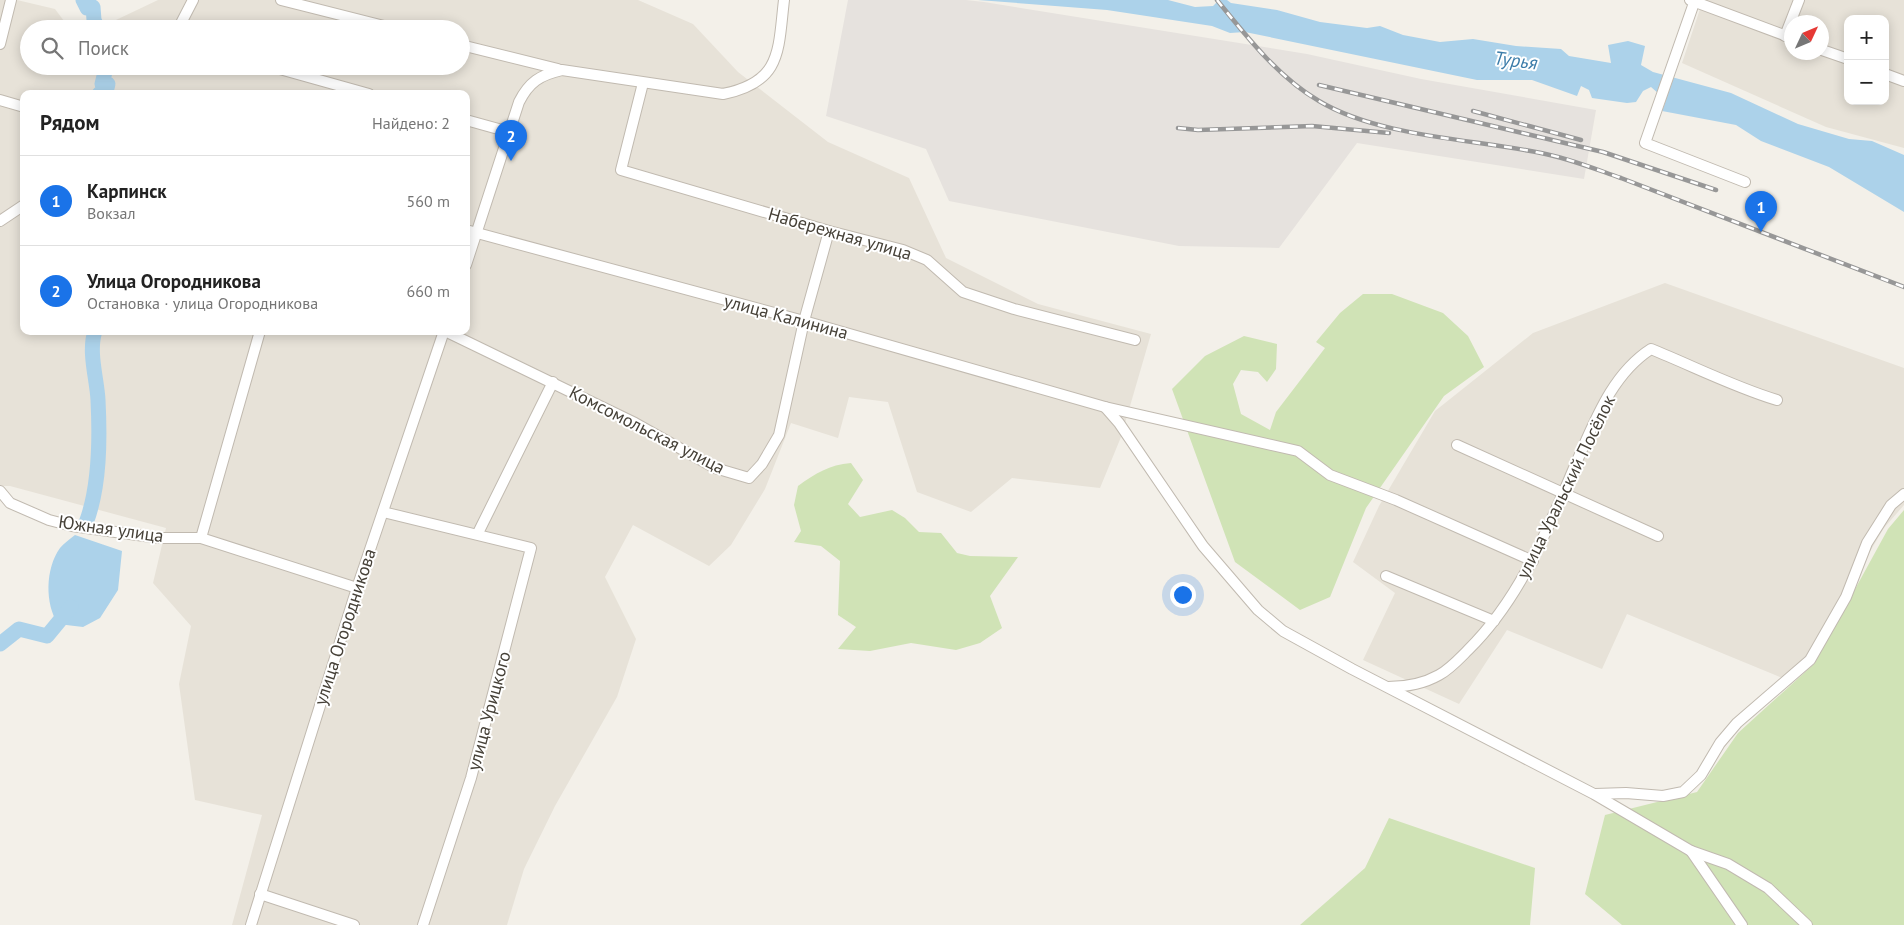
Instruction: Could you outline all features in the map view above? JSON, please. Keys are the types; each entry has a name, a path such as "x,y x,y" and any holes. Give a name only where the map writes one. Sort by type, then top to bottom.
{"street":[{"path":"0,44 11,0"},
{"path":"183,20 193,0"},
{"path":"281,0 360,20"},
{"path":"470,47 562,70 723,94 743,90 760,82 772,67 778,47 784,0"},
{"path":"1745,182 1645,144 1671,72 1693,0 1784,35"},
{"path":"1795,15 1799,0"},
{"path":"1829,53 1844,58"},
{"path":"470,253 509,132 526,88 537,78 562,70"},
{"path":"301,75 355,90"},
{"path":"1889,75 1904,81"},
{"name":"Набережная улица","path":"643,82 621,170 829,232 903,250 927,260 963,292 1014,309 1135,340"},
{"path":"0,100 20,106"},
{"path":"470,121 509,132"},
{"path":"0,221 20,208"},
{"name":"улица Калинина","path":"470,231 804,322 1105,407 1298,451 1330,475 1396,500 1533,561"},
{"name":"Комсомольская улица","path":"453,335 635,423 715,468 749,478 762,464 779,435 804,322 829,232"},
{"path":"200,538 259,335"},
{"name":"улица Огородникова","path":"251,925 357,588 443,335"},
{"name":"улица Уральский Посёлок","path":"1387,687 1407,686 1440,675 1476,642 1501,614 1533,561 1600,410 1617,383 1637,358 1651,349 1692,365 1744,390 1777,400"},
{"path":"478,533 553,382"},
{"path":"1105,407 1120,423 1203,546 1258,610 1283,631 1594,794 1691,851 1728,864 1768,888 1807,925"},
{"path":"1457,444 1658,536"},
{"name":"Южная улица","path":"0,491 10,503 49,520 72,526 159,538 200,538 357,588"},
{"path":"1594,794 1626,793 1663,796 1683,792 1701,775 1720,744 1736,723 1773,694 1810,660 1846,597 1867,543 1891,504 1904,494"},
{"name":"улица Урицкого","path":"383,512 478,533 531,548 471,778 423,925"},
{"path":"1386,576 1494,621"},
{"path":"1691,851 1742,925"},
{"path":"260,894 354,925"}],"shaded area":[{"path":"0,0 17,0 55,9 63,20 20,20 20,75 470,75 470,20 116,20 158,0 638,0 693,24 738,72 828,142 909,178 946,258 1038,304 1151,334 1121,437 1100,488 1012,478 971,512 917,492 888,402 849,397 838,438 791,423 765,489 731,545 709,566 633,525 605,577 636,639 617,697 555,806 524,869 507,925 232,925 262,815 195,800 179,684 191,626 153,583 166,528 10,486 0,486"},
{"path":"848,0 966,0 984,2 1307,54 1421,79 1596,110 1584,179 1357,143 1279,248 1179,246 949,201 926,149 826,116"},
{"path":"1703,0 1904,0 1904,148 1826,127 1682,63"},
{"path":"1665,283 1904,368 1904,505 1884,528 1792,682 1627,614 1602,669 1507,630 1459,704 1363,660 1395,593 1353,562 1379,506 1435,411 1533,333"}],"green space":[{"path":"1363,294 1392,294 1443,313 1468,336 1484,367 1444,396 1366,508 1330,597 1300,610 1235,562 1172,389 1205,356 1244,336 1277,344 1276,369 1267,382 1258,372 1241,370 1233,384 1241,414 1270,430 1276,412 1325,348 1316,342 1340,313"},
{"path":"851,463 863,480 848,504 860,517 892,510 905,518 919,532 941,533 957,553 970,556 1018,557 990,596 1002,628 980,643 956,650 911,643 870,651 838,649 856,627 838,615 840,561 821,546 794,542 801,531 794,505 798,486 823,470"},
{"path":"1904,510 1904,925 1622,925 1585,894 1605,815 1697,792 1738,733 1814,664 1888,529"},
{"path":"1389,818 1535,868 1530,925 1300,925 1365,868"}],"water":[{"name":"Турья","path":"978,0 1168,0 1195,7 1213,6 1219,0 1227,0 1231,3 1277,10 1320,22 1367,28 1380,26 1403,35 1440,42 1473,39 1516,46 1561,49 1569,56 1611,63 1608,45 1628,41 1645,46 1641,65 1653,72 1731,93 1798,124 1849,139 1872,141 1904,155 1904,212 1829,167 1761,141 1736,125 1662,111 1666,100 1651,87 1643,91 1636,102 1627,103 1592,98 1589,90 1581,86 1577,96 1532,80 1477,80 1245,32 1230,33 1212,26 1107,10"},
{"path":"75,535 122,551 118,590 100,618 83,627 58,624 51,607 48,586 55,556 62,546"}],"waterway":[{"path":"83,0 87,8 93,7 94,20"},
{"path":"104,75 102,84 108,84 104,90"},
{"path":"86,523 94,494 99,446 98,400 92,348 94,335"},
{"path":"0,644 19,629 47,636 71,607"}],"railway":[{"path":"1217,0 1264,55 1290,80 1319,101 1343,113 1398,130 1514,148 1571,161 1621,178 1904,287"},
{"path":"1319,85 1603,152 1716,190"},
{"path":"1473,111 1581,140"},
{"path":"1178,128 1198,130 1312,126 1389,133"}],"place":[{"name":"Улица Огородникова","path":"511,161"},
{"name":"Карпинск","path":"1761,232"}]}
